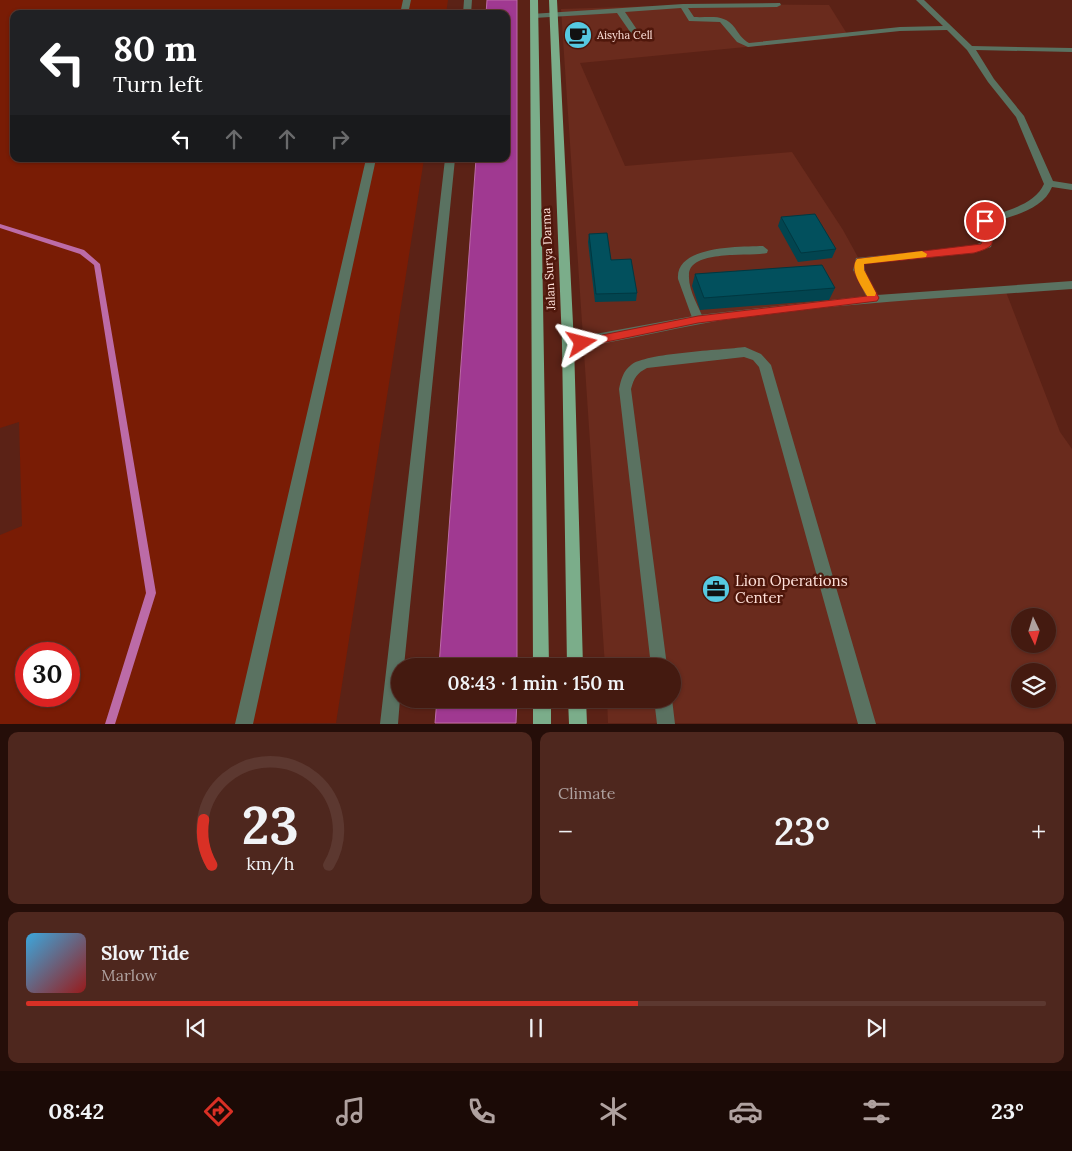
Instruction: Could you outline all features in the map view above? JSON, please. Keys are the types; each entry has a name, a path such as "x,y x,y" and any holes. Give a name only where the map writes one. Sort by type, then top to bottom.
{"main road":[{"name":"Jalan Surya Darma","path":"534,0 541,658"},
{"name":"Jalan Surya Darma","path":"553,0 568,344 575,658"},
{"path":"542,708 542,724"},
{"path":"577,708 578,724"}],"street":[{"path":"874,298 859,270 858,264 860,261 974,249 984,246 987,244 988,239 983,229 985,221 1035,202 1048,188 1049,184 1020,116 991,80 970,48 920,0"},
{"path":"534,16 620,12 683,6 777,5"},
{"path":"683,6 692,19 717,19 725,21 740,40 748,45 900,29 951,28"},
{"path":"620,12 638,38"},
{"path":"970,48 1072,50"},
{"path":"244,724 371,162"},
{"path":"389,724 450,162"},
{"path":"1049,184 1072,187"},
{"path":"698,320 683,274 685,264 693,258 706,254 763,250"},
{"path":"568,344 596,341 698,320 874,298 1072,285"},
{"path":"658,658 625,389 628,375 633,368 645,363 745,352 758,357 765,365 867,724"},
{"path":"664,708 666,724"}],"shaded area":[{"path":"0,0 448,0 447,10 10,10 10,162 424,162 336,723 0,724 0,535 22,526 19,422 0,428"},
{"path":"487,0 517,0 517,658 440,658 476,162 510,162 510,10 486,10"},
{"path":"719,4 829,5 849,37 580,63 625,166 792,152 843,230 881,299 1006,292 1060,432 1072,449 1072,723 608,723 607,708 681,708 681,658 604,658 561,9"},
{"path":"436,708 517,708 516,723 435,723"}],"building":[{"path":"815,214 836,249 801,253 781,217"},
{"path":"607,233 611,260 631,259 637,293 596,294 589,234"},
{"path":"822,265 835,288 704,298 695,274"}],"waterway":[{"path":"0,226 82,252 97,264 151,593 110,724"}],"slow traffic":[{"path":"871,293 859,270 858,264 860,261 922,254"}],"place":[{"name":"Aisyha Cell","path":"578,35"},
{"name":"Lion Operations Center","path":"716,589"}],"route":[{"path":"582,343 698,320 874,298 859,270 858,264 860,261 974,249 984,246 987,244 988,239 983,229 985,221"}]}
